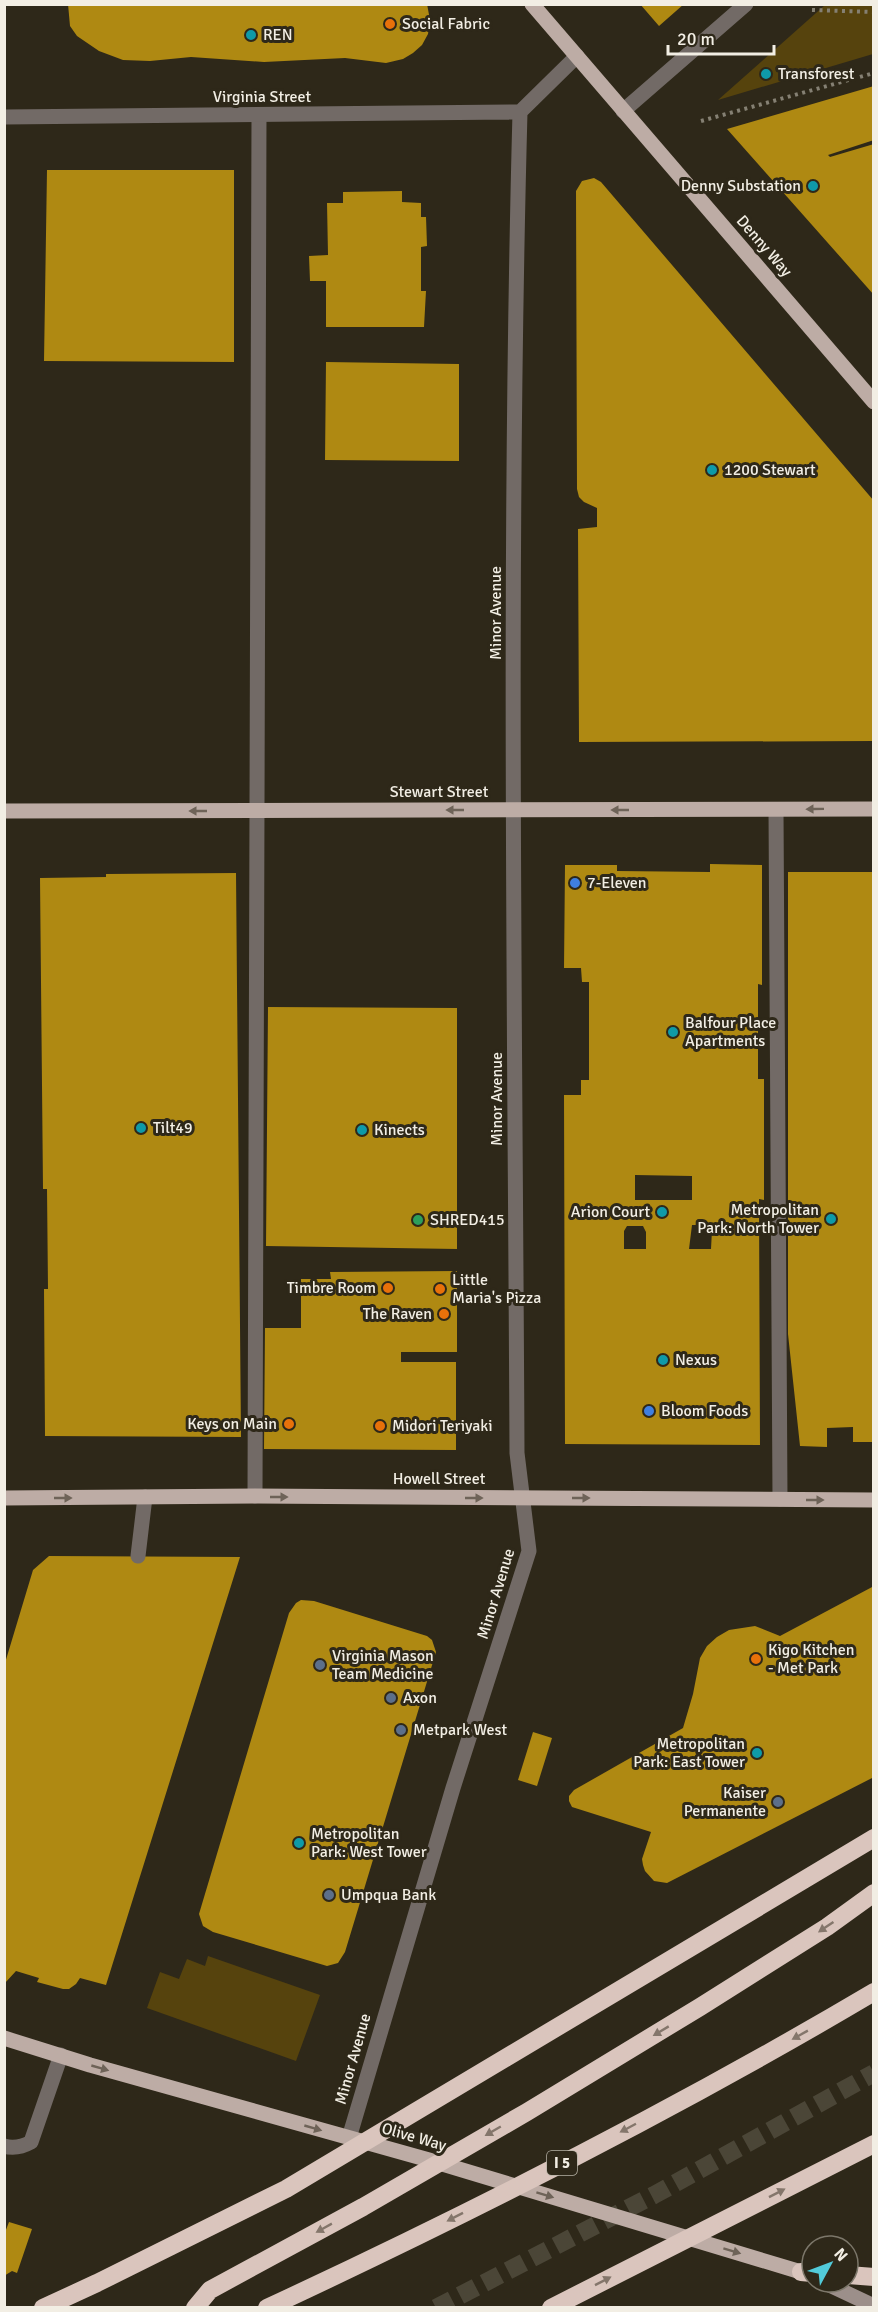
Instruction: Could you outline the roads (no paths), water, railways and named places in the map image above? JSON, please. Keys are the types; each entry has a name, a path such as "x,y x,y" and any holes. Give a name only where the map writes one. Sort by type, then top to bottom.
{"highway":[{"path":"43,2307 97,2283 286,2189 873,1838"},
{"path":"195,2307 210,2290 363,2207 527,2112 700,2007 827,1927 873,1893"},
{"name":"I 5","path":"267,2307 428,2231 536,2176 802,2034 873,1992"},
{"path":"551,2307 873,2144"}],"main road":[{"name":"Denny Way","path":"532,4 873,402"},
{"name":"Stewart Street","path":"4,811 873,809"},
{"name":"Howell Street","path":"4,1498 255,1496 873,1500"},
{"name":"Olive Way","path":"4,2038 800,2272"},
{"path":"848,2294 873,2306"}],"street":[{"path":"623,111 746,4"},
{"path":"520,112 577,56"},
{"name":"Virginia Street","path":"4,117 520,112"},
{"name":"Minor Avenue","path":"350,2138 450,1799 529,1551 517,1441 514,810 515,308 520,112"},
{"path":"255,1496 259,116"},
{"path":"777,810 780,1499"},
{"path":"138,1557 145,1497"},
{"path":"4,2146 10,2148 31,2142 61,2055"}],"tunnel":[{"path":"436,2308 654,2195 874,2073"}],"place":[{"name":"Social Fabric","path":"390,24"},
{"name":"REN","path":"251,35"},
{"name":"Transforest","path":"766,74"},
{"name":"Denny Substation","path":"813,186"},
{"name":"1200 Stewart","path":"712,470"},
{"name":"7-Eleven","path":"575,883"},
{"name":"Balfour Place Apartments","path":"673,1032"},
{"name":"Tilt49","path":"141,1128"},
{"name":"Kinects","path":"362,1130"},
{"name":"Arion Court","path":"662,1212"},
{"name":"Metropolitan Park: North Tower","path":"831,1219"},
{"name":"SHRED415","path":"418,1220"},
{"name":"Timbre Room","path":"388,1288"},
{"name":"Little Maria's Pizza","path":"440,1289"},
{"name":"The Raven","path":"444,1314"},
{"name":"Nexus","path":"663,1360"},
{"name":"Bloom Foods","path":"649,1411"},
{"name":"Keys on Main","path":"289,1424"},
{"name":"Midori Teriyaki","path":"380,1426"},
{"name":"Kigo Kitchen - Met Park","path":"756,1659"},
{"name":"Virginia Mason Team Medicine","path":"320,1665"},
{"name":"Axon","path":"391,1698"},
{"name":"Metpark West","path":"401,1730"},
{"name":"Metropolitan Park: East Tower","path":"757,1753"},
{"name":"Kaiser Permanente","path":"778,1802"},
{"name":"Metropolitan Park: West Tower","path":"299,1843"},
{"name":"Umpqua Bank","path":"329,1895"}]}
